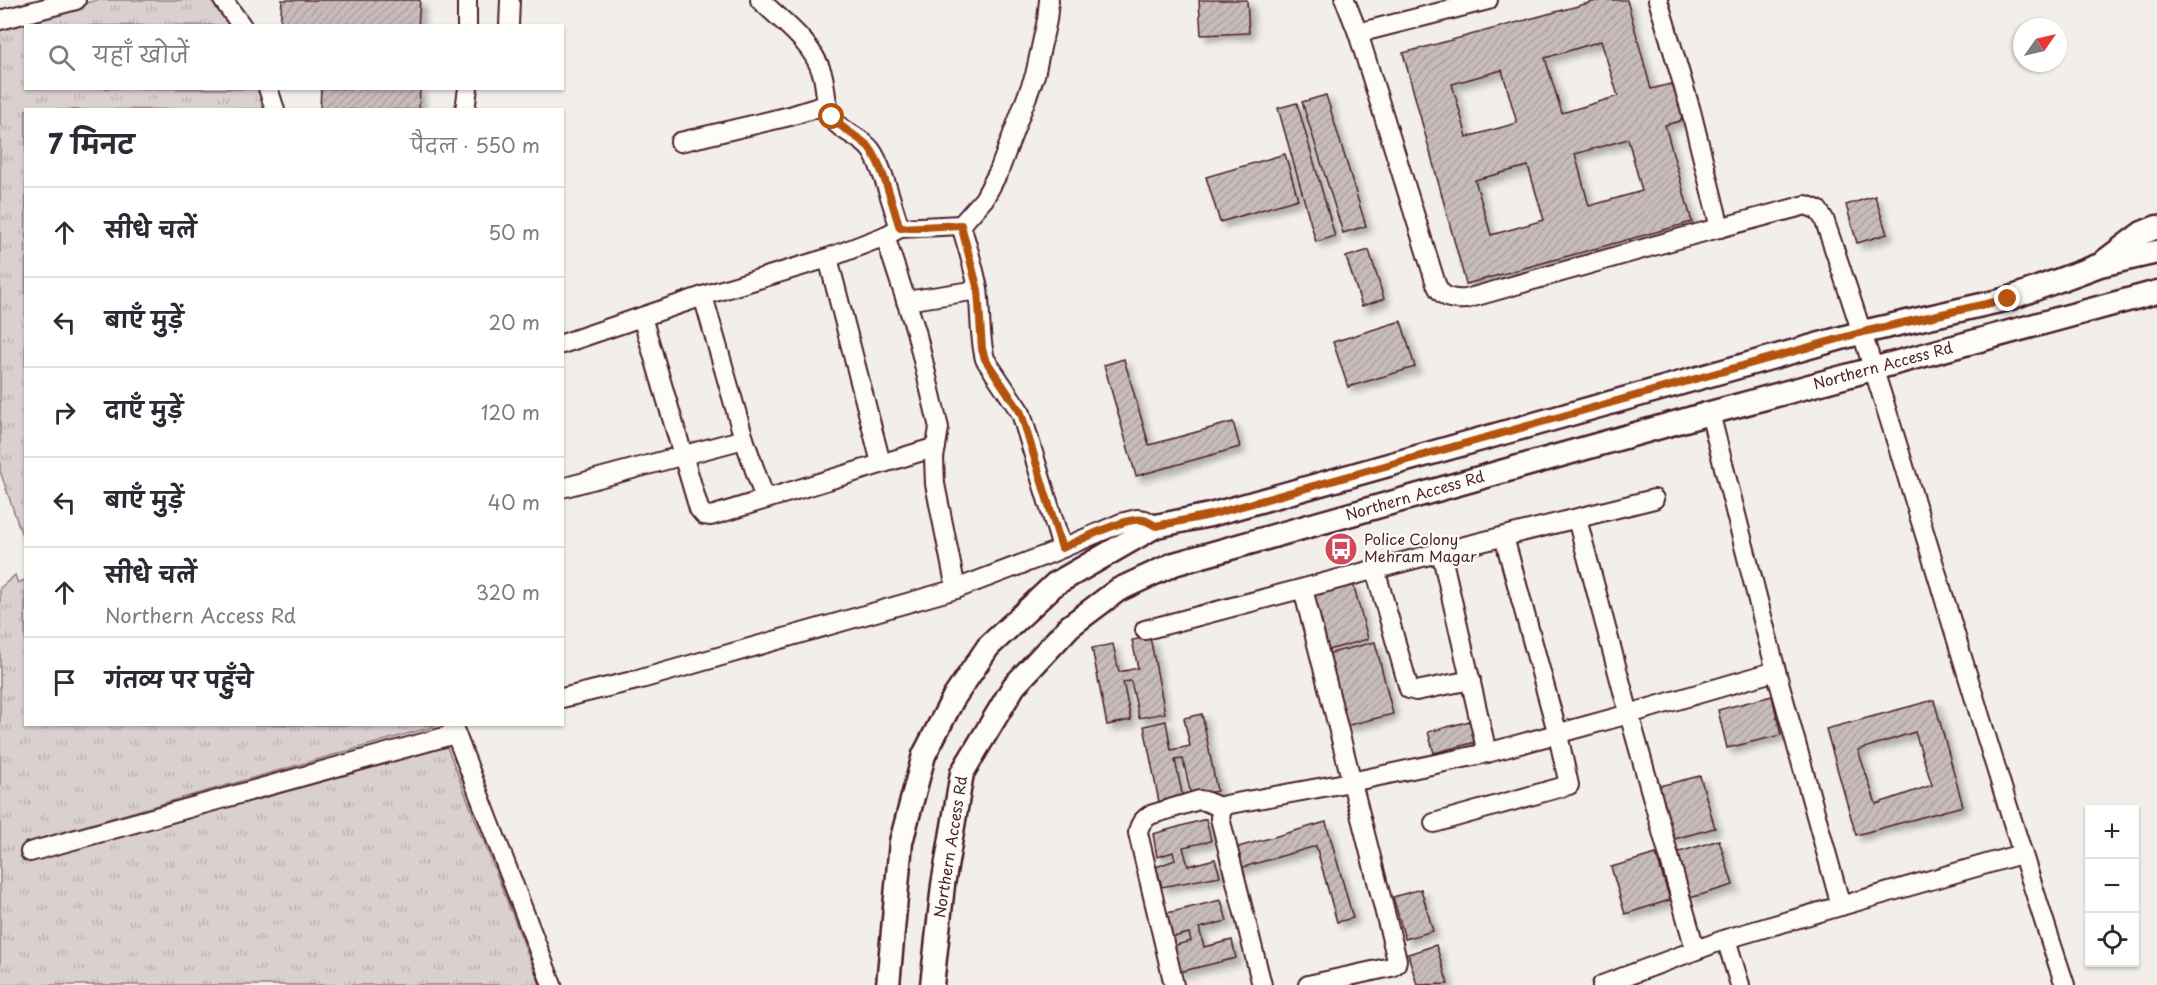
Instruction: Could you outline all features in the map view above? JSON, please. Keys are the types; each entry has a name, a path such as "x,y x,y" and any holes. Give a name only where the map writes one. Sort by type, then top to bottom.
{"main road":[{"path":"2100,265 2142,233 2157,227"},
{"path":"888,985 901,842 924,755 953,699 988,647 1055,584 1156,526 1210,515 1863,332 2008,299 2100,265 2157,252"},
{"name":"Northern Access Rd","path":"932,985 943,885 962,773 1014,686 1070,626 1118,590 1174,564 1221,550 1710,413 2157,292"},
{"path":"1210,515 1221,550"}],"street":[{"path":"0,20 76,0"},
{"path":"223,0 241,24"},
{"path":"467,0 467,24"},
{"path":"509,24 510,0"},
{"path":"760,0 799,37 813,55 821,72 830,113 836,121 866,144 876,157 906,301 916,331 939,428 934,458 935,484 956,589"},
{"path":"564,343 703,296 828,258 892,232 961,225 984,199 999,171 1035,75 1049,0"},
{"path":"1345,0 1358,33 1436,284 1439,291 1446,297 1454,300 1466,299 1806,205 1818,210 1824,219 1863,332 2021,854 2066,985"},
{"path":"1358,33 1488,0"},
{"path":"1658,0 1691,111 1720,228"},
{"path":"269,90 274,108"},
{"path":"465,108 468,90"},
{"path":"680,142 768,122 828,104"},
{"path":"961,225 978,290 982,349 985,359 1021,413 1062,548"},
{"path":"828,258 881,463"},
{"path":"906,301 978,290"},
{"path":"703,296 744,439 765,499"},
{"path":"642,317 699,509 704,515 711,516 936,447"},
{"path":"1710,413 1776,671 1841,906"},
{"path":"564,487 744,439"},
{"path":"1145,630 1654,499"},
{"path":"564,698 640,679 956,589 1122,523 1137,519 1145,520 1156,526"},
{"path":"1577,519 1695,949"},
{"path":"1434,823 1568,786 1569,782 1504,537"},
{"path":"1441,552 1487,753"},
{"path":"1375,569 1409,689 1416,691 1471,680"},
{"path":"1303,589 1397,962 1391,967 1308,985"},
{"path":"1262,985 1228,859 1220,818 1222,808 1232,802 1351,782 1487,753 1558,735 1776,671"},
{"path":"30,852 454,729 552,985"},
{"path":"1174,985 1138,828 1150,815 1198,800 1222,808"},
{"path":"1602,985 1726,939 2021,854"},
{"path":"1726,939 1740,985"}],"green space":[{"path":"97,0 211,0 228,24 24,24 24,90 258,90 265,108 24,108 24,541 0,471 0,26"},
{"path":"15,575 18,583 24,580 24,726 435,726 24,843 30,862 447,747 540,985 0,985 0,588"}],"building":[{"path":"282,0 420,0 418,24 280,24"},
{"path":"1199,0 1247,0 1249,33 1201,35"},
{"path":"1600,0 1627,0 1651,89 1670,84 1683,92 1686,106 1680,121 1665,125 1692,222 1466,284 1403,53","holes":["1601,41 1618,96 1562,113 1545,58","1502,70 1517,123 1467,137 1452,84","1628,139 1642,191 1589,206 1575,154","1528,166 1544,220 1491,235 1475,180"]},
{"path":"321,90 420,90 419,108 320,108"},
{"path":"1326,95 1366,226 1343,233 1302,102"},
{"path":"1297,103 1335,236 1316,242 1278,108"},
{"path":"1285,154 1298,199 1220,222 1206,177"},
{"path":"1875,196 1887,234 1857,243 1846,205"},
{"path":"1369,250 1384,299 1362,306 1346,257"},
{"path":"1401,321 1415,367 1348,387 1333,342"},
{"path":"1124,359 1149,445 1233,422 1240,447 1136,476 1104,365"},
{"path":"1353,583 1368,639 1328,650 1313,594"},
{"path":"1150,637 1165,713 1139,718 1131,681 1123,682 1131,720 1107,725 1092,648 1113,644 1119,672 1138,668 1132,640"},
{"path":"1375,642 1393,714 1345,726 1327,654"},
{"path":"1772,696 1781,735 1727,748 1718,710"},
{"path":"1934,700 1963,806 1856,835 1826,729","holes":["1915,732 1932,785 1876,804 1858,750"]},
{"path":"1202,714 1217,791 1191,796 1183,759 1175,760 1183,798 1159,802 1144,726 1166,721 1171,750 1190,746 1184,718"},
{"path":"1470,721 1476,742 1434,753 1428,732"},
{"path":"1700,776 1715,828 1670,840 1655,787"},
{"path":"1206,819 1211,841 1183,847 1188,866 1215,859 1220,876 1162,887 1156,867 1175,860 1173,852 1157,857 1153,834"},
{"path":"1326,822 1353,918 1337,922 1316,846 1237,869 1231,849"},
{"path":"1719,840 1733,885 1690,898 1676,853"},
{"path":"1656,854 1670,900 1625,914 1611,867"},
{"path":"1421,889 1433,931 1405,939 1393,897"},
{"path":"1221,900 1227,921 1199,928 1204,947 1232,940 1236,958 1179,972 1172,946 1191,941 1189,933 1169,938 1163,914"},
{"path":"1436,945 1448,984 1417,985 1408,954"}],"place":[{"name":"Police Colony Mehram Magar","path":"1341,549"}],"route":[{"path":"832,117 866,144 876,157 900,228 961,225 978,290 982,349 985,359 1021,413 1062,548 1137,519 1145,520 1156,526 1210,515 1863,332 2008,299"}]}
